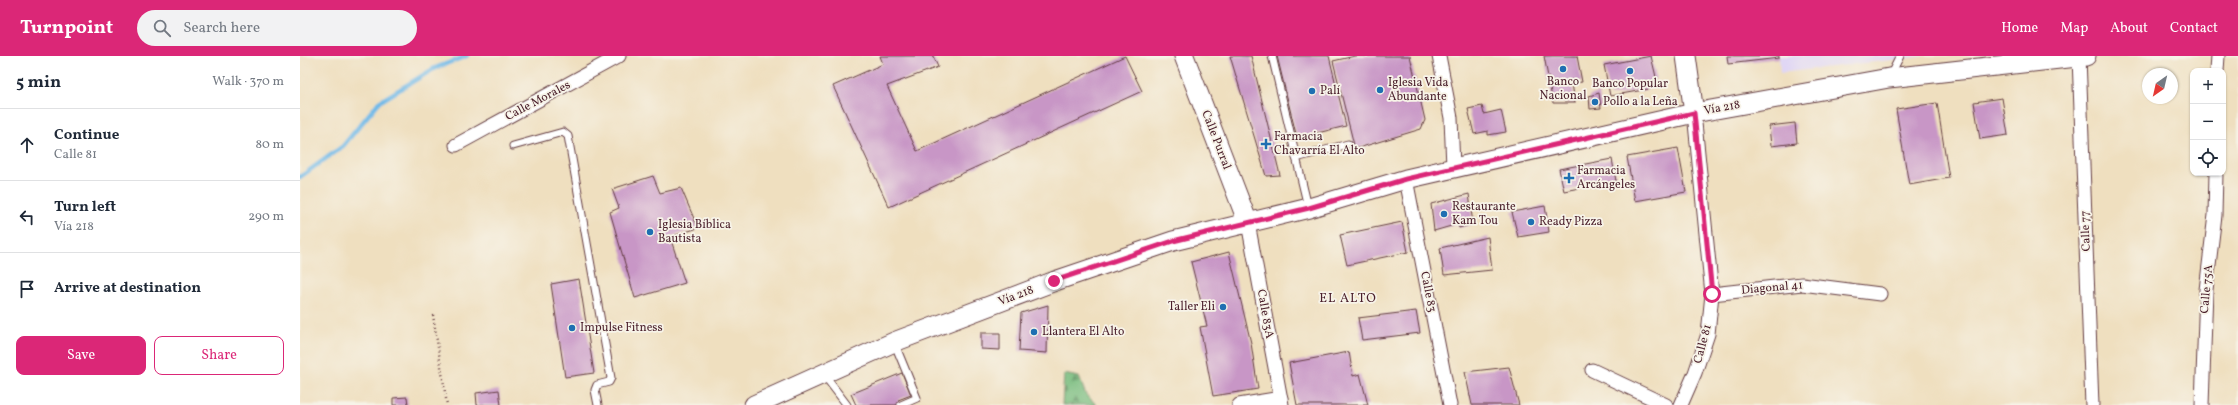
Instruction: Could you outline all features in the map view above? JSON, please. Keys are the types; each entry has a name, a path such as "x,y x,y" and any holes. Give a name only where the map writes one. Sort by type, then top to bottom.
{"main road":[{"name":"Calle Purral","path":"1184,56 1248,223"},
{"path":"1686,56 1694,113"},
{"name":"Vía 218","path":"754,405 894,342 1091,268 1173,241 1309,208 1406,179 1694,113 1889,78 2083,56"}],"street":[{"name":"Calle Morales","path":"456,145 619,56"},
{"path":"1439,56 1451,118 1453,168"},
{"name":"Calle 77","path":"2083,56 2092,405"},
{"path":"2217,68 2218,56"},
{"name":"Calle 81","path":"1681,405 1695,372 1708,334 1712,294 1694,113"},
{"name":"Calle 75A","path":"2202,405 2206,290 2215,215 2216,176"},
{"name":"Calle 83","path":"1406,179 1450,405"},
{"name":"Calle 83A","path":"1248,223 1281,401"},
{"name":"Diagonal 41","path":"1712,294 1802,284 1880,294"},
{"path":"1592,370 1666,405"},
{"path":"1239,405 1281,401"}],"lane":[{"path":"1272,56 1309,208"},
{"path":"1889,78 1900,56"},
{"path":"514,146 563,132 568,136 611,378 609,382 597,385 594,390 598,405"},
{"path":"1296,158 1348,144"},
{"path":"894,342 917,398 902,405"},
{"path":"824,374 846,405"}],"path":[{"path":"434,315 447,405"}],"shaded area":[{"path":"1779,56 1925,56 1780,73"}],"green space":[{"path":"1064,374 1079,377 1086,395 1097,405 1062,405"}],"building":[{"path":"880,56 933,56 938,67 887,86 917,151 1125,56 1142,91 889,207 833,86 883,64"},
{"path":"1230,56 1251,56 1280,175 1266,176"},
{"name":"Palí","path":"1277,56 1329,56 1346,126 1297,138"},
{"name":"Iglesia Vida Abundante","path":"1355,56 1410,56 1425,120 1421,129 1355,149 1333,61"},
{"name":"Banco Nacional","path":"1544,56 1577,56 1582,82 1572,83 1575,103 1553,103"},
{"name":"Banco Popular","path":"1651,56 1656,77 1649,89 1610,96 1604,65"},
{"path":"1727,56 1779,56 1779,58 1728,64"},
{"name":"Pollo a la Leña","path":"1599,93 1601,108 1590,109 1589,96"},
{"path":"2002,98 2008,135 1980,139 1974,102"},
{"path":"1937,103 1949,178 1909,185 1896,109"},
{"path":"1482,106 1484,114 1501,110 1506,132 1488,135 1488,131 1474,134 1468,109"},
{"path":"1795,123 1797,143 1771,146 1769,126"},
{"path":"1678,148 1686,192 1635,201 1627,157"},
{"path":"1612,159 1616,181 1564,191 1559,169"},
{"name":"Iglesia Bíblica Bautista","path":"653,176 660,193 681,188 698,228 670,237 685,283 635,298 610,212 619,208 612,189"},
{"path":"1469,194 1473,224 1459,228 1458,224 1434,231 1431,204"},
{"name":"Ready Pizza","path":"1545,206 1549,232 1518,237 1512,212"},
{"path":"1402,222 1408,252 1347,265 1340,235"},
{"path":"1488,237 1492,270 1444,275 1440,248"},
{"path":"1229,252 1251,343 1258,389 1213,396 1200,327 1207,326 1191,262"},
{"name":"Impulse Fitness","path":"579,279 594,373 565,377 551,284"},
{"name":"Llantera El Alto","path":"1048,305 1047,353 1019,351 1021,313"},
{"path":"1416,311 1420,333 1362,340 1358,318"},
{"path":"981,333 1000,333 1000,350 981,349"},
{"path":"1349,352 1353,376 1360,374 1368,405 1297,405 1289,363"},
{"path":"1509,367 1519,405 1472,405 1465,372"},
{"path":"902,373 911,395 898,400 900,405 856,405 851,394"},
{"path":"499,390 501,405 477,405 476,393"},
{"path":"407,397 408,405 393,405 393,398"}],"waterway":[{"path":"300,177 343,146 379,102 435,68 467,56"}],"place":[{"name":"Banco Nacional","path":"1563,69"},
{"name":"Banco Popular","path":"1630,71"},
{"name":"Iglesia Vida Abundante","path":"1380,90"},
{"name":"Palí","path":"1312,91"},
{"name":"Pollo a la Leña","path":"1595,102"},
{"name":"Farmacia Chavarría El Alto","path":"1266,144"},
{"name":"Farmacia Arcángeles","path":"1569,178"},
{"name":"Restaurante Kam Tou","path":"1444,214"},
{"name":"Ready Pizza","path":"1531,222"},
{"name":"Iglesia Bíblica Bautista","path":"650,232"},
{"name":"Taller Eli","path":"1223,307"},
{"name":"Impulse Fitness","path":"572,328"},
{"name":"Llantera El Alto","path":"1034,332"}],"district":[{"name":"EL ALTO","path":"1348,299"}],"route":[{"path":"1054,281 1173,241 1309,208 1406,179 1694,113 1712,294"}]}
